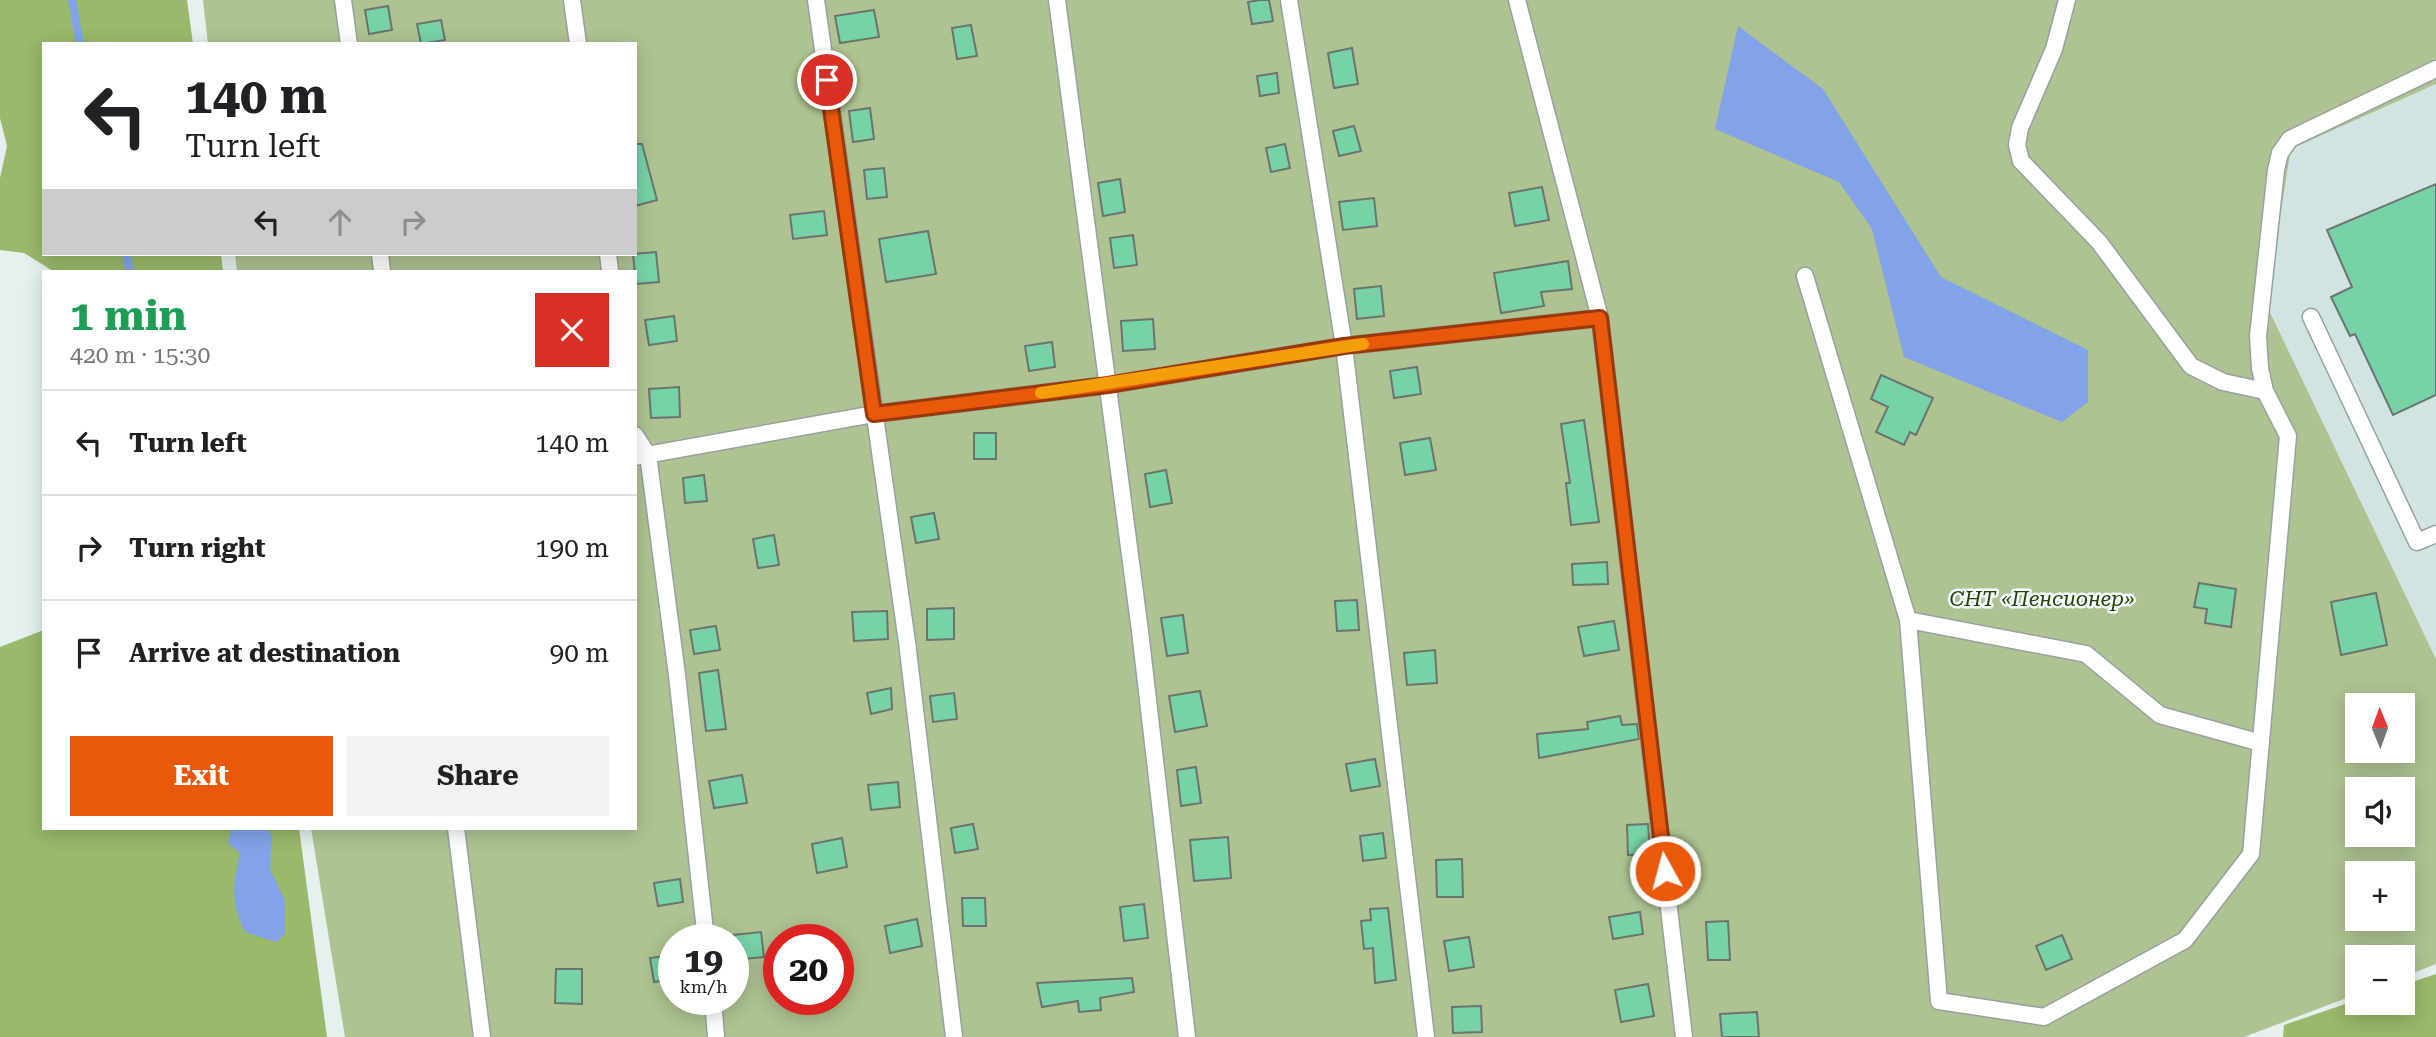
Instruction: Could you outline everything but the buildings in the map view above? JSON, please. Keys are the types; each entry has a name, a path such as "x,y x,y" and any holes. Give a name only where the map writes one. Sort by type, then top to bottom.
{"lane":[{"path":"343,0 349,42"},
{"path":"572,0 578,42"},
{"path":"816,0 907,642 954,1037"},
{"path":"1057,0 1140,631 1186,1037"},
{"path":"1289,0 1344,346 1426,1037"},
{"path":"1517,0 1600,318 1685,1037"},
{"path":"2067,0 2054,49 2020,128 2017,145 2021,161 2099,242 2191,366 2223,382 2265,391"},
{"path":"1805,276 1908,620 1939,1001 2044,1017 2185,940 2251,854 2288,436 2265,391 2259,352 2259,313 2280,153 2290,139 2436,69"},
{"path":"2311,317 2417,541 2436,534"},
{"path":"704,924 677,675 641,456 874,414 1108,385 1344,346 1600,318"},
{"path":"1908,620 2085,654 2160,715 2261,743"},
{"path":"456,830 482,1037"},
{"path":"714,1015 716,1037"}],"shaded area":[{"path":"2436,84 2436,659 2266,304 2291,149"}],"green space":[{"path":"0,0 187,0 193,42 42,42 42,256 221,256 223,270 51,270 24,253 0,250 0,178 7,146 0,118"},
{"name":"СНТ «Пенсионер»","path":"203,0 2436,0 2436,84 2291,149 2266,304 2436,659 2436,964 2415,972 2415,945 2345,945 2345,999 2244,1037 345,1037 311,830 637,830 637,270 237,270 235,256 637,256 637,42 208,42"},
{"path":"42,631 42,830 299,830 327,1037 0,1037 0,647"},
{"path":"2436,974 2436,1037 2283,1037 2284,1025 2345,1004 2345,1015 2415,1015 2415,981"}],"water":[{"path":"1738,26 1823,89 1941,277 2088,350 2088,402 2062,422 1904,357 1872,229 1839,182 1715,129"},
{"path":"231,830 268,830 272,836 270,869 285,901 285,934 276,942 245,932 240,922 234,893 240,853 228,843"}],"waterway":[{"path":"72,0 80,42"},
{"path":"126,256 130,270"}],"slow traffic":[{"path":"1041,393 1108,385 1363,344"}],"route":[{"path":"827,80 874,414 1108,385 1344,346 1600,318 1665,871"}]}
